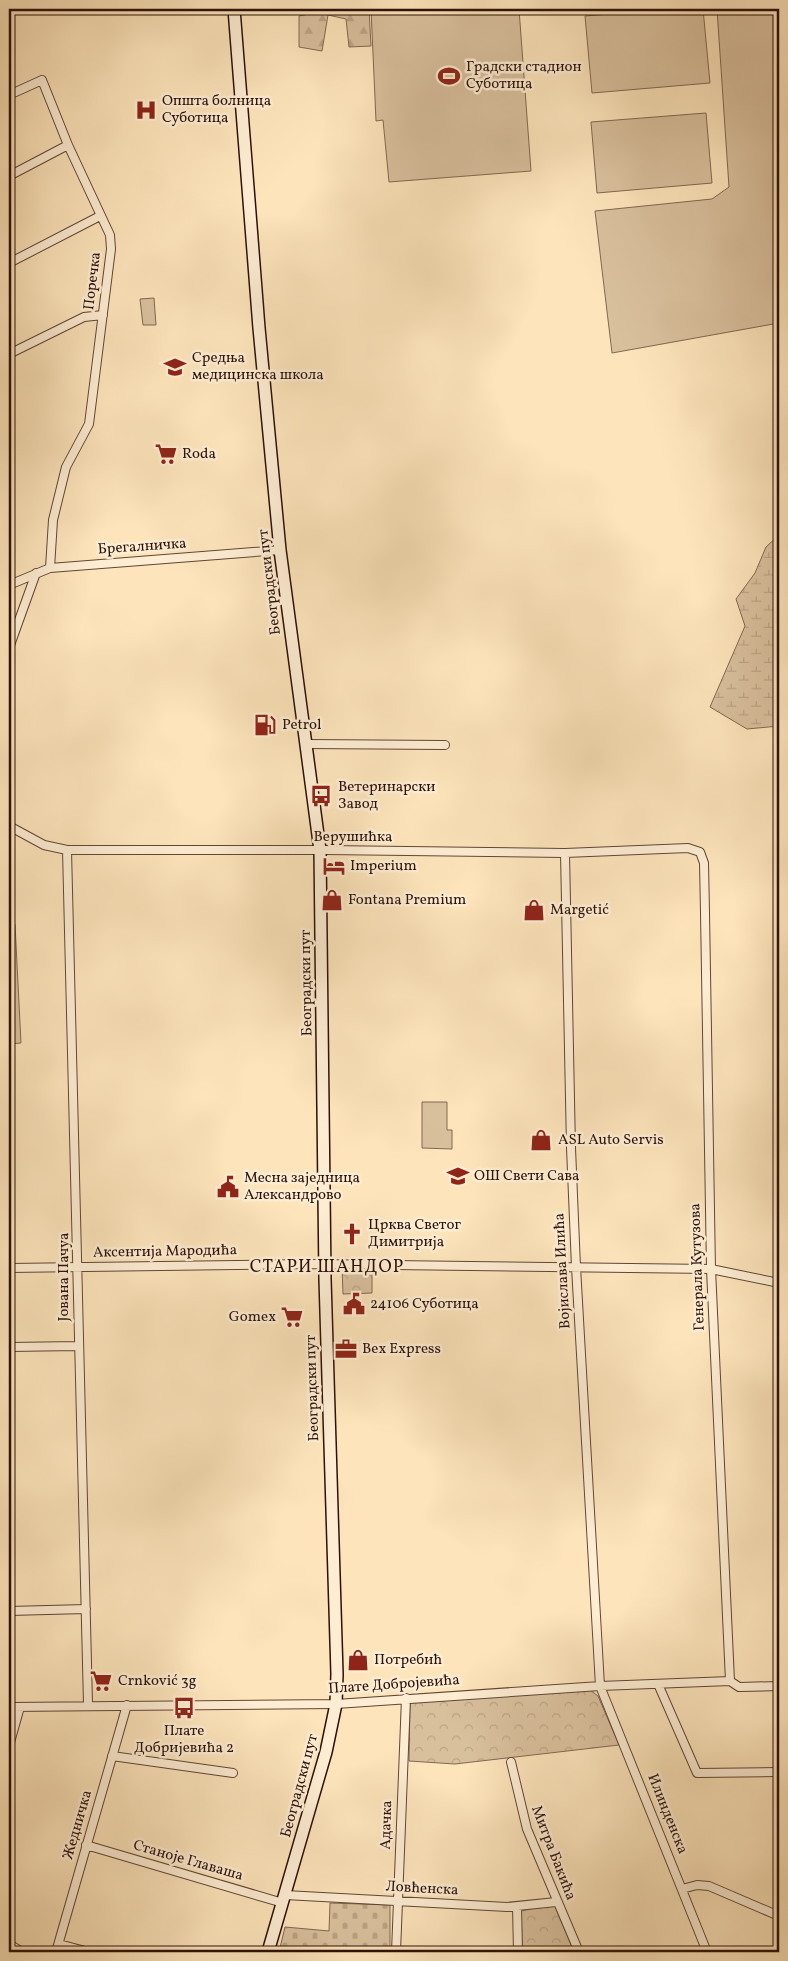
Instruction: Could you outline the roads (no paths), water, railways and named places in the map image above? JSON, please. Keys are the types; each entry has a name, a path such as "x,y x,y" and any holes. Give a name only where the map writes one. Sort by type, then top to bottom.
{"main road":[{"name":"Београдски пут","path":"234,9 258,322 280,550 320,850 324,1264 337,1674 336,1704 326,1752 268,1952"}],"street":[{"name":"Поречка","path":"9,95 42,80 68,146 110,235 111,249 88,424 66,467 53,520 50,568"},
{"path":"9,176 68,146"},
{"path":"9,263 100,216"},
{"path":"9,354 84,317 103,315"},
{"name":"Брегалничка","path":"9,585 50,568 280,550"},
{"path":"9,648 36,573"},
{"path":"306,744 445,745"},
{"name":"Верушићка","path":"9,826 44,845 67,850 320,850 565,853 688,848 700,852"},
{"name":"Јована Пачуа","path":"67,850 79,1267 78,1346 88,1704"},
{"name":"Генерала Кутузова","path":"700,852 704,863 711,1269 730,1682"},
{"name":"Војислава Илића","path":"565,853 571,1148 600,1686"},
{"name":"Аксентија Мародића","path":"9,1268 324,1264 711,1269 779,1282"},
{"path":"9,1347 78,1346"},
{"path":"9,1611 86,1609"},
{"name":"Плате Добројевића","path":"9,1707 88,1704 336,1704 600,1686 730,1682 739,1687 779,1686"},
{"path":"658,1684 697,1773 779,1772"},
{"name":"Илинденска","path":"600,1686 707,1952"},
{"name":"Адачка","path":"396,1952 406,1698"},
{"name":"Жедничка","path":"56,1952 127,1705"},
{"path":"9,1746 20,1707"},
{"path":"112,1756 233,1773"},
{"name":"Митра Бакића","path":"511,1762 527,1830 556,1902 579,1952"},
{"name":"Станоје Главаша","path":"86,1846 284,1899"},
{"path":"682,1889 697,1885 709,1886 779,1916"},
{"name":"Ловћенска","path":"284,1899 517,1907 556,1902"},
{"path":"517,1907 518,1952"},
{"path":"9,1944 22,1952"},
{"path":"59,1944 89,1952"}],"place":[{"name":"Градски стадион Суботица","path":"449,76"},
{"name":"Општа болница Суботица","path":"146,110"},
{"name":"Средња медицинска школа","path":"175,367"},
{"name":"Roda","path":"166,454"},
{"name":"Petrol","path":"265,725"},
{"name":"Ветеринарски Завод","path":"321,796"},
{"name":"Imperium","path":"334,866"},
{"name":"Fontana Premium","path":"332,900"},
{"name":"Margetić","path":"534,910"},
{"name":"ASL Auto Servis","path":"541,1140"},
{"name":"ОШ Свети Сава","path":"458,1176"},
{"name":"Месна заједница Александрово","path":"228,1187"},
{"name":"Црква Светог Димитрија","path":"352,1234"},
{"name":"24106 Суботица","path":"354,1304"},
{"name":"Gomex","path":"292,1317"},
{"name":"Bex Express","path":"346,1349"},
{"name":"Потребић","path":"358,1660"},
{"name":"Crnković 3g","path":"101,1681"},
{"name":"Плате Добријевића 2","path":"184,1708"}],"district":[{"name":"СТАРИ ШАНДОР","path":"327,1267"}]}
